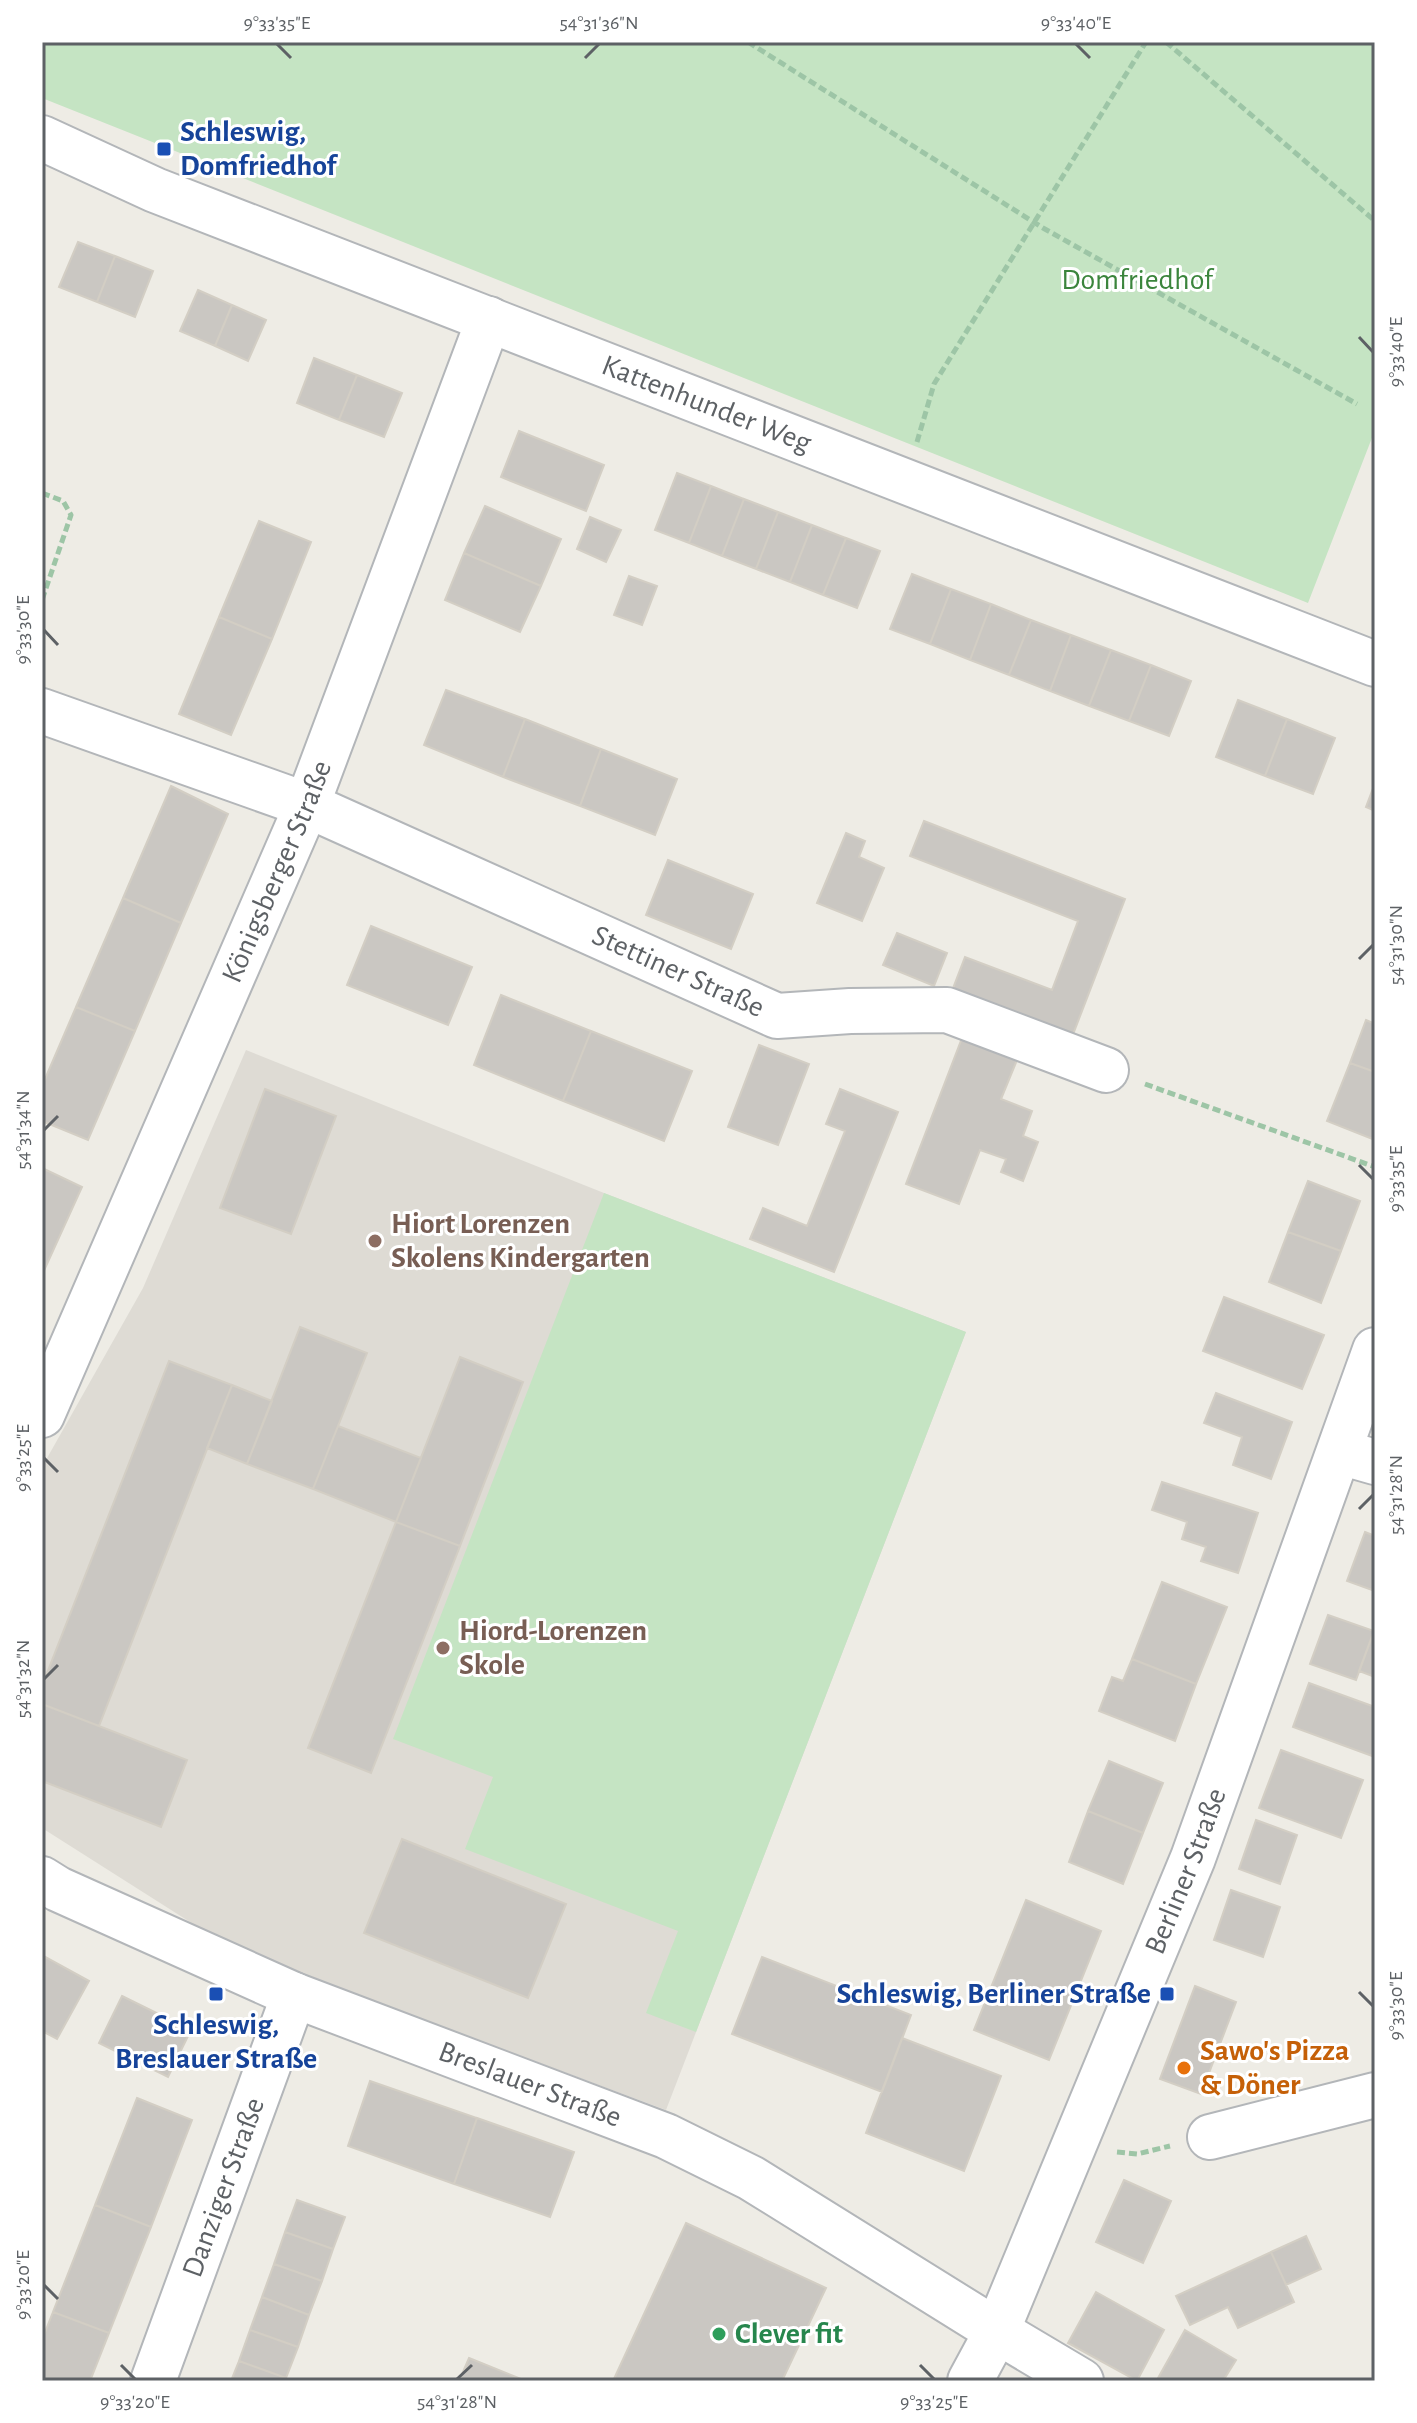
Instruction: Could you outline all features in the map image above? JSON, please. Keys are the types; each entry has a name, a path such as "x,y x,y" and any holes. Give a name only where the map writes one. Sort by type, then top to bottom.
{"street":[{"name":"Kattenhunder Weg","path":"42,138 155,190 1375,664"},
{"name":"Königsberger Straße","path":"42,1415 307,805 489,319"},
{"name":"Stettiner Straße","path":"42,711 307,805 777,1016 850,1011 947,1010 1106,1070"},
{"name":"Berliner Straße","path":"970,2381 997,2331 1358,1457 1375,1350"},
{"name":"Breslauer Straße","path":"42,1879 294,1995 666,2136 751,2178 1081,2381"},
{"name":"Danziger Straße","path":"153,2381 294,1995"},
{"path":"1210,2137 1375,2095"}],"path":[{"path":"748,42 1034,222 1357,404"},
{"path":"905,481 934,384 1146,42"},
{"path":"1166,42 1375,221"},
{"path":"42,493 63,501 71,515 42,600"},
{"path":"1106,1070 1375,1167"},
{"path":"1074,2147 1137,2154 1210,2137"}],"shaded area":[{"name":"Hiord-Lorenzen Skole","path":"246,1050 604,1193 966,1332 666,2110 231,1948 42,1828 42,1467 143,1288"}],"green space":[{"name":"Domfriedhof","path":"42,42 1375,42 1375,430 1308,603 42,98"},
{"path":"604,1193 966,1332 696,2032 646,2013 678,1931 465,1849 493,1777 393,1739"}],"building":[{"path":"78,242 115,256 97,302 59,287"},
{"path":"115,256 153,271 135,317 97,302"},
{"path":"198,290 232,305 215,346 180,331"},
{"path":"232,305 266,320 248,361 215,346"},
{"path":"314,358 357,375 339,420 297,403"},
{"path":"357,375 402,393 384,437 339,420"},
{"path":"519,431 604,465 586,511 501,477"},
{"path":"677,473 711,486 689,543 655,530"},
{"path":"711,486 744,499 722,556 689,543"},
{"path":"744,499 778,512 756,569 722,556"},
{"path":"485,506 561,539 541,586 464,553"},
{"path":"778,512 812,525 790,582 756,569"},
{"path":"590,517 621,530 606,562 577,549"},
{"path":"259,521 311,542 272,639 219,617"},
{"path":"812,525 846,538 823,595 790,582"},
{"path":"846,538 880,551 857,608 823,595"},
{"path":"464,553 541,586 520,632 445,600"},
{"path":"912,574 951,589 930,644 890,629"},
{"path":"629,576 657,586 642,625 614,615"},
{"path":"951,589 991,604 970,660 930,644"},
{"path":"991,604 1031,620 1009,675 970,660"},
{"path":"219,617 272,639 231,735 179,714"},
{"path":"1031,620 1071,635 1050,691 1009,675"},
{"path":"1071,635 1111,650 1089,706 1050,691"},
{"path":"1111,650 1151,665 1129,721 1089,706"},
{"path":"1151,665 1191,681 1169,736 1129,721"},
{"path":"446,690 525,719 503,777 424,745"},
{"path":"1238,700 1287,719 1265,776 1216,757"},
{"path":"525,719 601,749 580,806 503,777"},
{"path":"1287,719 1335,738 1313,794 1265,776"},
{"path":"601,749 677,779 655,835 580,806"},
{"path":"1375,783 1375,811 1366,807"},
{"path":"171,786 228,814 181,923 123,898"},
{"path":"924,821 1125,899 1072,1037 952,991 965,957 1052,990 1078,921 910,856"},
{"path":"846,833 865,841 859,857 884,868 862,921 817,903"},
{"path":"668,860 753,894 731,949 646,915"},
{"path":"123,898 181,923 135,1031 76,1007"},
{"path":"371,926 472,967 448,1025 347,985"},
{"path":"897,933 947,953 934,986 883,965"},
{"path":"501,995 591,1031 563,1101 474,1065"},
{"path":"76,1007 135,1031 88,1140 42,1121 42,1086"},
{"path":"1366,1020 1375,1024 1375,1072 1350,1063"},
{"path":"591,1031 692,1071 664,1141 563,1101"},
{"path":"962,1038 1017,1060 1001,1099 1032,1111 1023,1136 1038,1142 1023,1181 1001,1172 1006,1159 980,1150 959,1204 906,1184"},
{"path":"759,1045 809,1064 778,1145 728,1127"},
{"path":"1350,1063 1375,1072 1375,1140 1327,1121"},
{"path":"265,1089 336,1116 291,1234 220,1208"},
{"path":"840,1089 898,1112 834,1272 750,1239 763,1208 807,1226 845,1131 826,1124"},
{"path":"42,1168 82,1187 42,1275"},
{"path":"1308,1181 1360,1201 1341,1251 1288,1232"},
{"path":"1288,1232 1341,1251 1321,1303 1269,1282"},
{"path":"1224,1297 1324,1335 1302,1389 1203,1351"},
{"path":"300,1327 367,1353 313,1489 247,1464"},
{"path":"460,1357 523,1382 460,1546 396,1522"},
{"path":"169,1361 232,1385 99,1726 42,1704 42,1686"},
{"path":"232,1385 272,1401 247,1464 207,1448"},
{"path":"1216,1393 1292,1422 1271,1479 1233,1465 1242,1437 1204,1423"},
{"path":"338,1426 421,1458 396,1522 313,1489"},
{"path":"1162,1482 1258,1513 1238,1573 1201,1561 1206,1547 1182,1539 1187,1522 1152,1510"},
{"path":"396,1522 460,1546 371,1773 308,1748"},
{"path":"1365,1532 1375,1536 1375,1591 1347,1581"},
{"path":"1162,1582 1227,1607 1196,1684 1132,1659"},
{"path":"1328,1615 1374,1631 1356,1680 1310,1664"},
{"path":"1375,1631 1375,1677 1359,1671"},
{"path":"1132,1659 1196,1684 1175,1741 1099,1711 1112,1677 1123,1681"},
{"path":"1309,1683 1375,1707 1375,1757 1293,1727"},
{"path":"42,1704 187,1760 161,1827 42,1781"},
{"path":"1281,1750 1363,1780 1341,1838 1259,1808"},
{"path":"1109,1761 1163,1783 1143,1833 1088,1811"},
{"path":"1088,1811 1143,1833 1123,1884 1069,1862"},
{"path":"1256,1820 1297,1835 1280,1884 1239,1869"},
{"path":"402,1839 566,1904 528,1998 364,1933"},
{"path":"1231,1890 1280,1907 1263,1957 1214,1940"},
{"path":"1026,1900 1101,1931 1049,2060 974,2030"},
{"path":"42,1955 89,1981 57,2039 42,2031"},
{"path":"762,1957 911,2015 882,2092 732,2034"},
{"path":"1195,1986 1236,2002 1201,2094 1160,2079"},
{"path":"122,1996 191,2030 168,2077 99,2043"},
{"path":"902,2038 1001,2076 964,2171 866,2133"},
{"path":"370,2081 477,2118 454,2184 348,2146"},
{"path":"137,2098 192,2120 151,2227 95,2205"},
{"path":"477,2118 574,2152 550,2217 454,2184"},
{"path":"1124,2180 1171,2201 1143,2263 1096,2242"},
{"path":"297,2200 345,2217 333,2249 285,2232"},
{"path":"95,2205 151,2227 109,2333 53,2312"},
{"name":"Clever fit","path":"686,2223 826,2288 782,2381 613,2381"},
{"path":"285,2232 333,2249 322,2281 274,2264"},
{"path":"1306,2236 1321,2269 1286,2285 1271,2252"},
{"path":"1271,2252 1294,2302 1238,2328 1228,2307 1190,2325 1176,2296"},
{"path":"274,2264 322,2281 309,2315 262,2297"},
{"path":"1096,2292 1164,2330 1137,2381 1068,2343"},
{"path":"262,2297 309,2315 298,2347 250,2330"},
{"path":"53,2312 109,2333 90,2381 42,2381 42,2340"},
{"path":"250,2330 298,2347 286,2378 239,2361"},
{"path":"1185,2330 1236,2360 1223,2381 1164,2381 1158,2378"},
{"path":"469,2358 526,2381 459,2381"},
{"path":"239,2361 286,2378 285,2381 231,2381"}],"place":[{"name":"Schleswig, Domfriedhof","path":"164,149"},
{"name":"Hiort Lorenzen Skolens Kindergarten","path":"375,1241"},
{"name":"Hiord-Lorenzen Skole","path":"443,1648"},
{"name":"Schleswig, Breslauer Straße","path":"216,1994"},
{"name":"Schleswig, Berliner Straße","path":"1167,1994"},
{"name":"Sawo's Pizza & Döner","path":"1184,2068"},
{"name":"Clever fit","path":"719,2334"}]}
